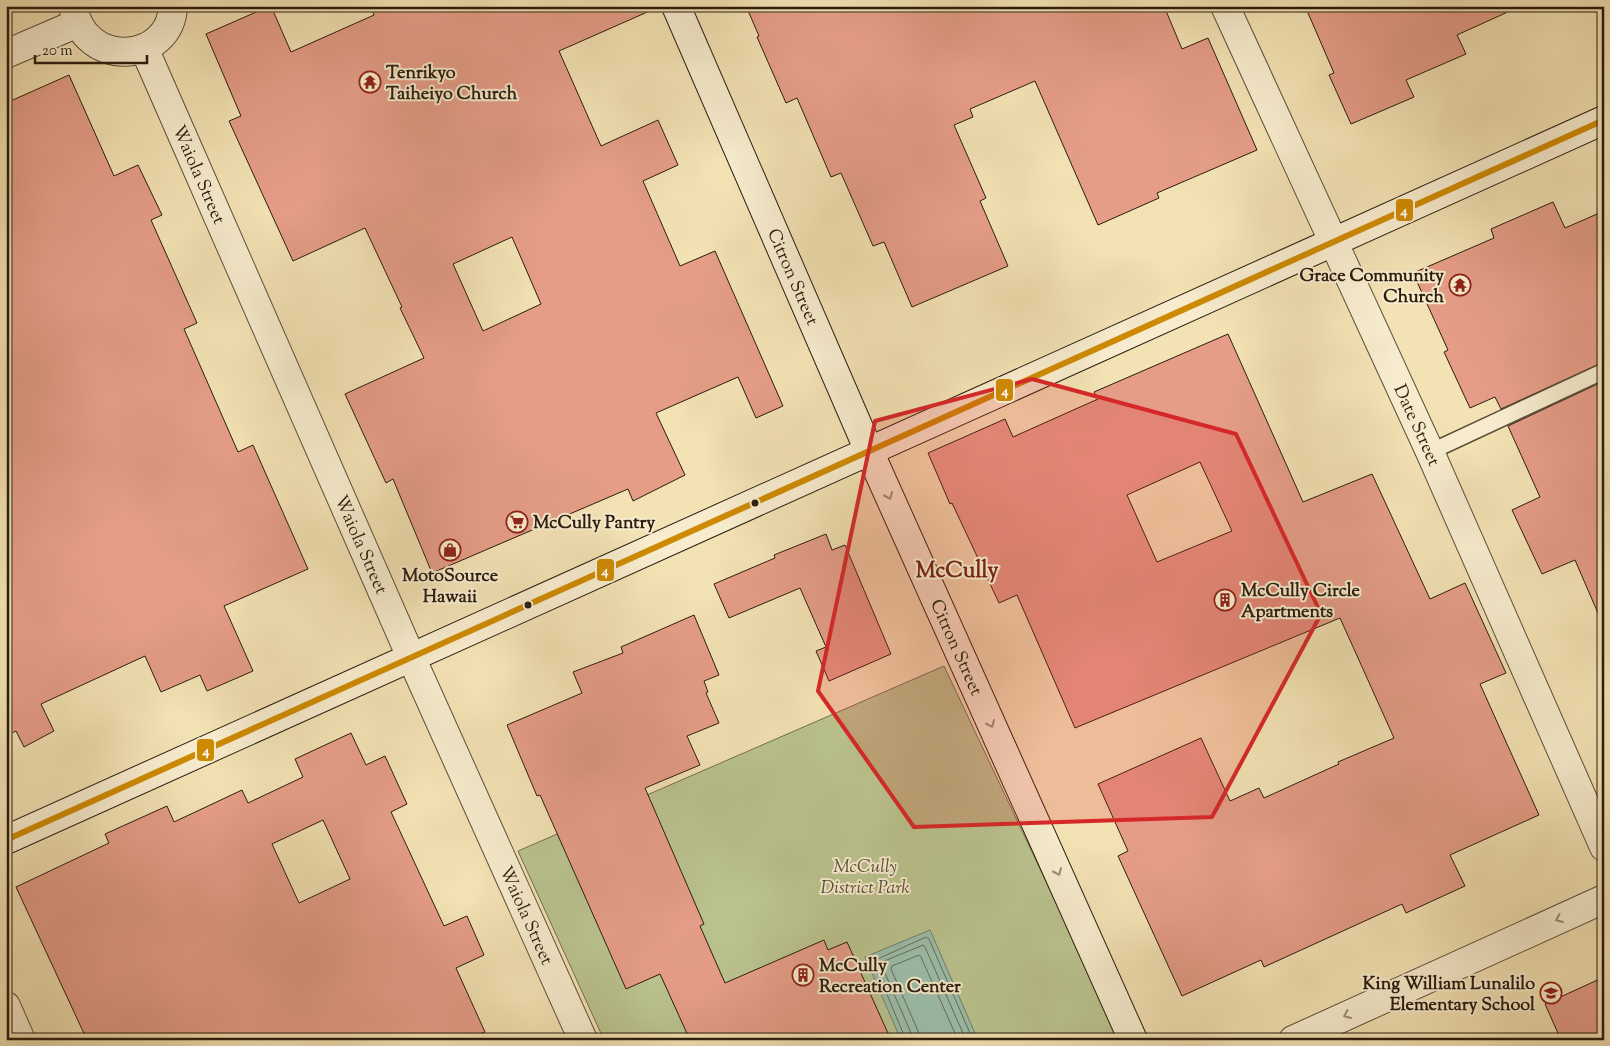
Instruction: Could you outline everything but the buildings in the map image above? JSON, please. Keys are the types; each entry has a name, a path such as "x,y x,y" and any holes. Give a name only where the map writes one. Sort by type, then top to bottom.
{"street":[{"path":"6,54 76,15 86,36 98,46 113,52 128,52 144,48 157,40 167,27 173,6"},
{"name":"Citron Street","path":"676,6 869,451 1133,1040"},
{"name":"Date Street","path":"1225,6 1430,452 1604,847"},
{"name":"Waiola Street","path":"144,48 411,657 583,1040"},
{"path":"6,840 1604,120"},
{"path":"1293,1040 1604,899"},
{"path":"6,1006 21,1040"}],"lane":[{"path":"1430,452 1604,371"}],"highlighted area":[{"path":"1032,379 1236,434 1321,614 1212,817 914,827 818,691 875,421"}],"green space":[{"name":"McCully District Park","path":"944,666 1121,1040 604,1040 518,851"}],"water":[{"path":"930,930 978,1040 901,1040 865,957"}],"transit line":[{"name":"4","path":"6,840 1604,120"}],"place":[{"name":"Tenrikyo Taiheiyo Church","path":"370,82"},
{"name":"Grace Community Church","path":"1460,285"},
{"name":"McCully Pantry","path":"517,522"},
{"name":"MotoSource Hawaii","path":"450,550"},
{"name":"McCully Circle Apartments","path":"1225,600"},
{"name":"McCully Recreation Center","path":"803,975"},
{"name":"King William Lunalilo Elementary School","path":"1551,993"}],"district":[{"name":"McCully","path":"957,569"}]}
